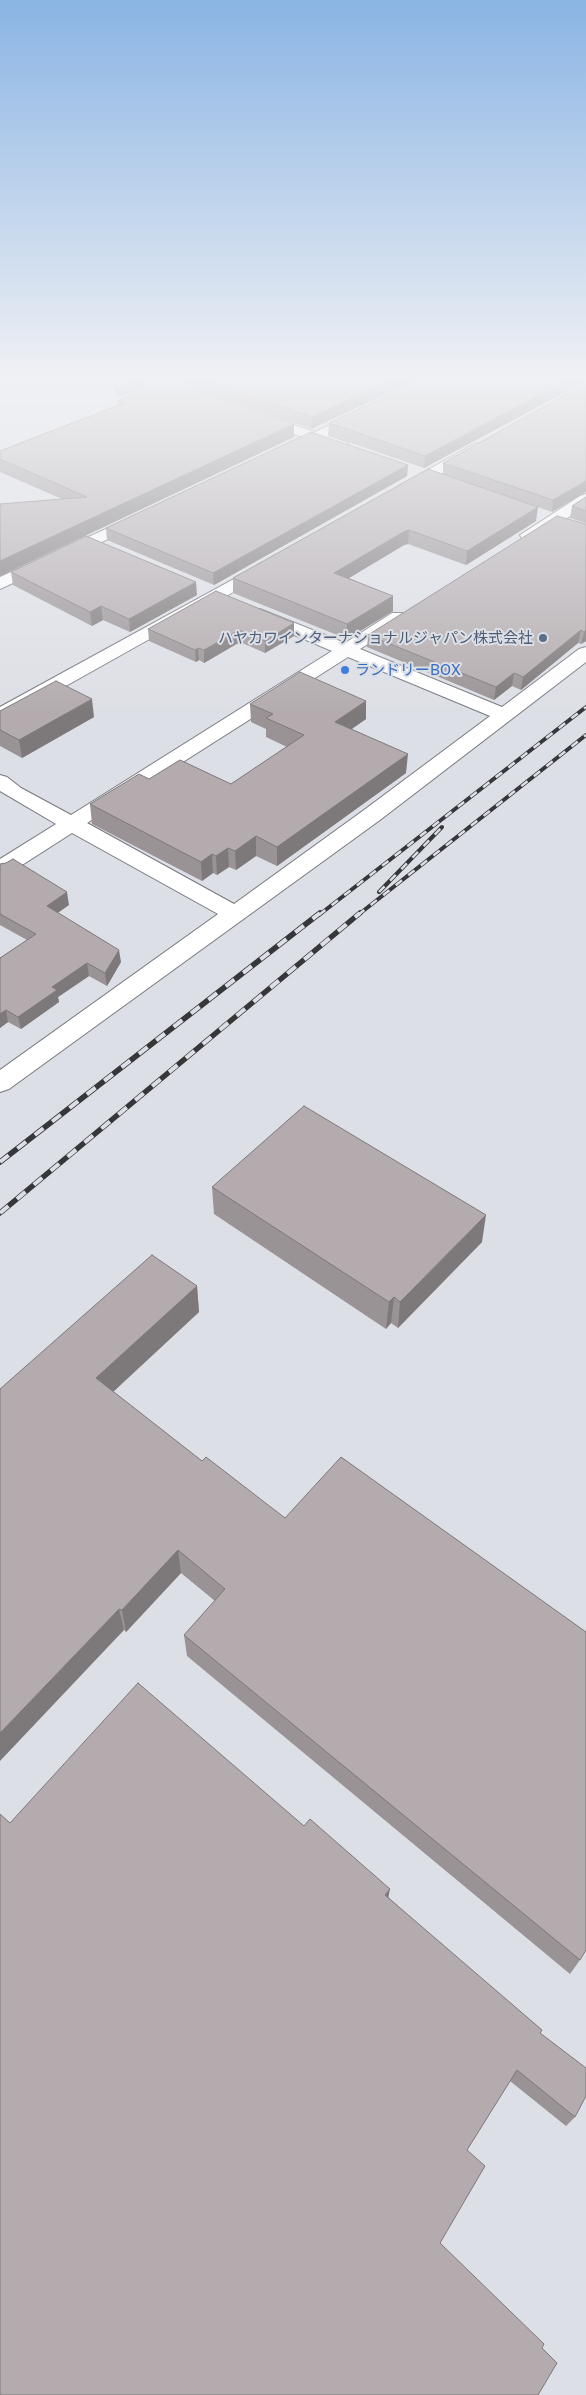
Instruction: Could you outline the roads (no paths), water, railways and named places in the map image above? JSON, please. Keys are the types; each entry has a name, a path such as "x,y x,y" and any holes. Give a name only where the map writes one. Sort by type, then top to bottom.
{"street":[{"path":"386,500 404,490"},
{"path":"512,545 586,499"},
{"path":"0,584 154,512"},
{"path":"91,542 108,549"},
{"path":"0,716 284,557"},
{"path":"197,588 503,715"},
{"path":"0,869 413,608"},
{"path":"0,1083 372,815 586,653"},
{"path":"0,780 14,792 234,914"}],"railway":[{"path":"319,915 586,707"},
{"path":"358,915 586,735"},
{"path":"379,892 442,827"},
{"path":"0,1162 320,913"},
{"path":"0,1213 360,913"}],"place":[{"name":"ハヤカワインターナショナルジャパン株式会社","path":"543,638"},
{"name":"ランドリーBOX","path":"345,670"}]}
